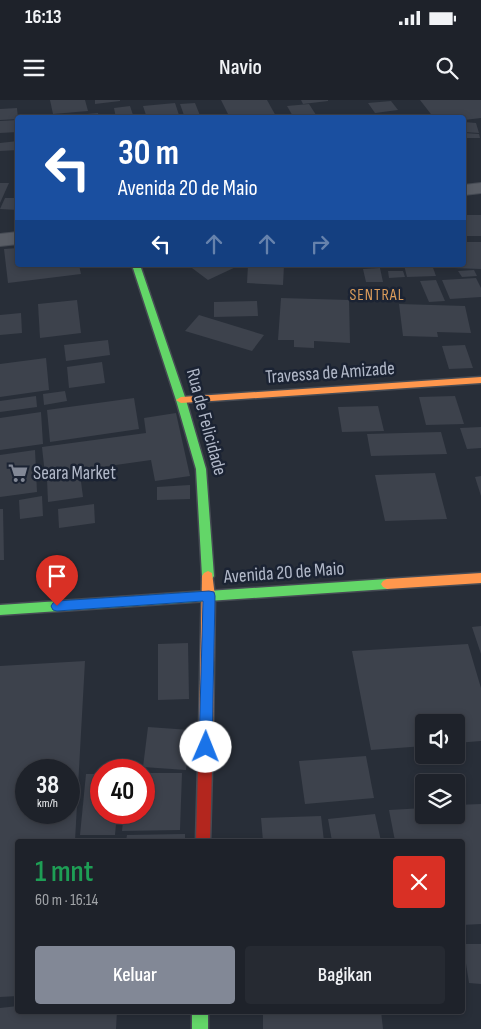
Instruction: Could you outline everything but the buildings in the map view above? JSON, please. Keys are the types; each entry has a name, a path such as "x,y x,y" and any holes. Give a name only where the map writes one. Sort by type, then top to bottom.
{"street":[{"path":"466,190 481,188"},
{"path":"0,240 15,238"},
{"name":"Rua de Felicidade","path":"137,267 181,400 201,469 209,596 204,839"},
{"name":"Travessa de Amizade","path":"181,400 481,380"},
{"name":"Avenida 20 de Maio","path":"0,610 481,578"},
{"path":"200,1014 200,1029"}],"traffic: fast":[{"path":"137,267 181,400 201,469 208,576"},
{"path":"0,610 387,584"},
{"path":"200,1014 200,1029"}],"traffic: slow":[{"path":"181,400 481,380"},
{"path":"206,731 208,576"},
{"path":"387,584 481,578"}],"traffic: jam":[{"path":"203,839 206,731"}],"place":[{"name":"Seara Market","path":"18,473"}],"district":[{"name":"SENTRAL","path":"377,295"}],"route":[{"path":"57,606 209,596 206,747"}]}
